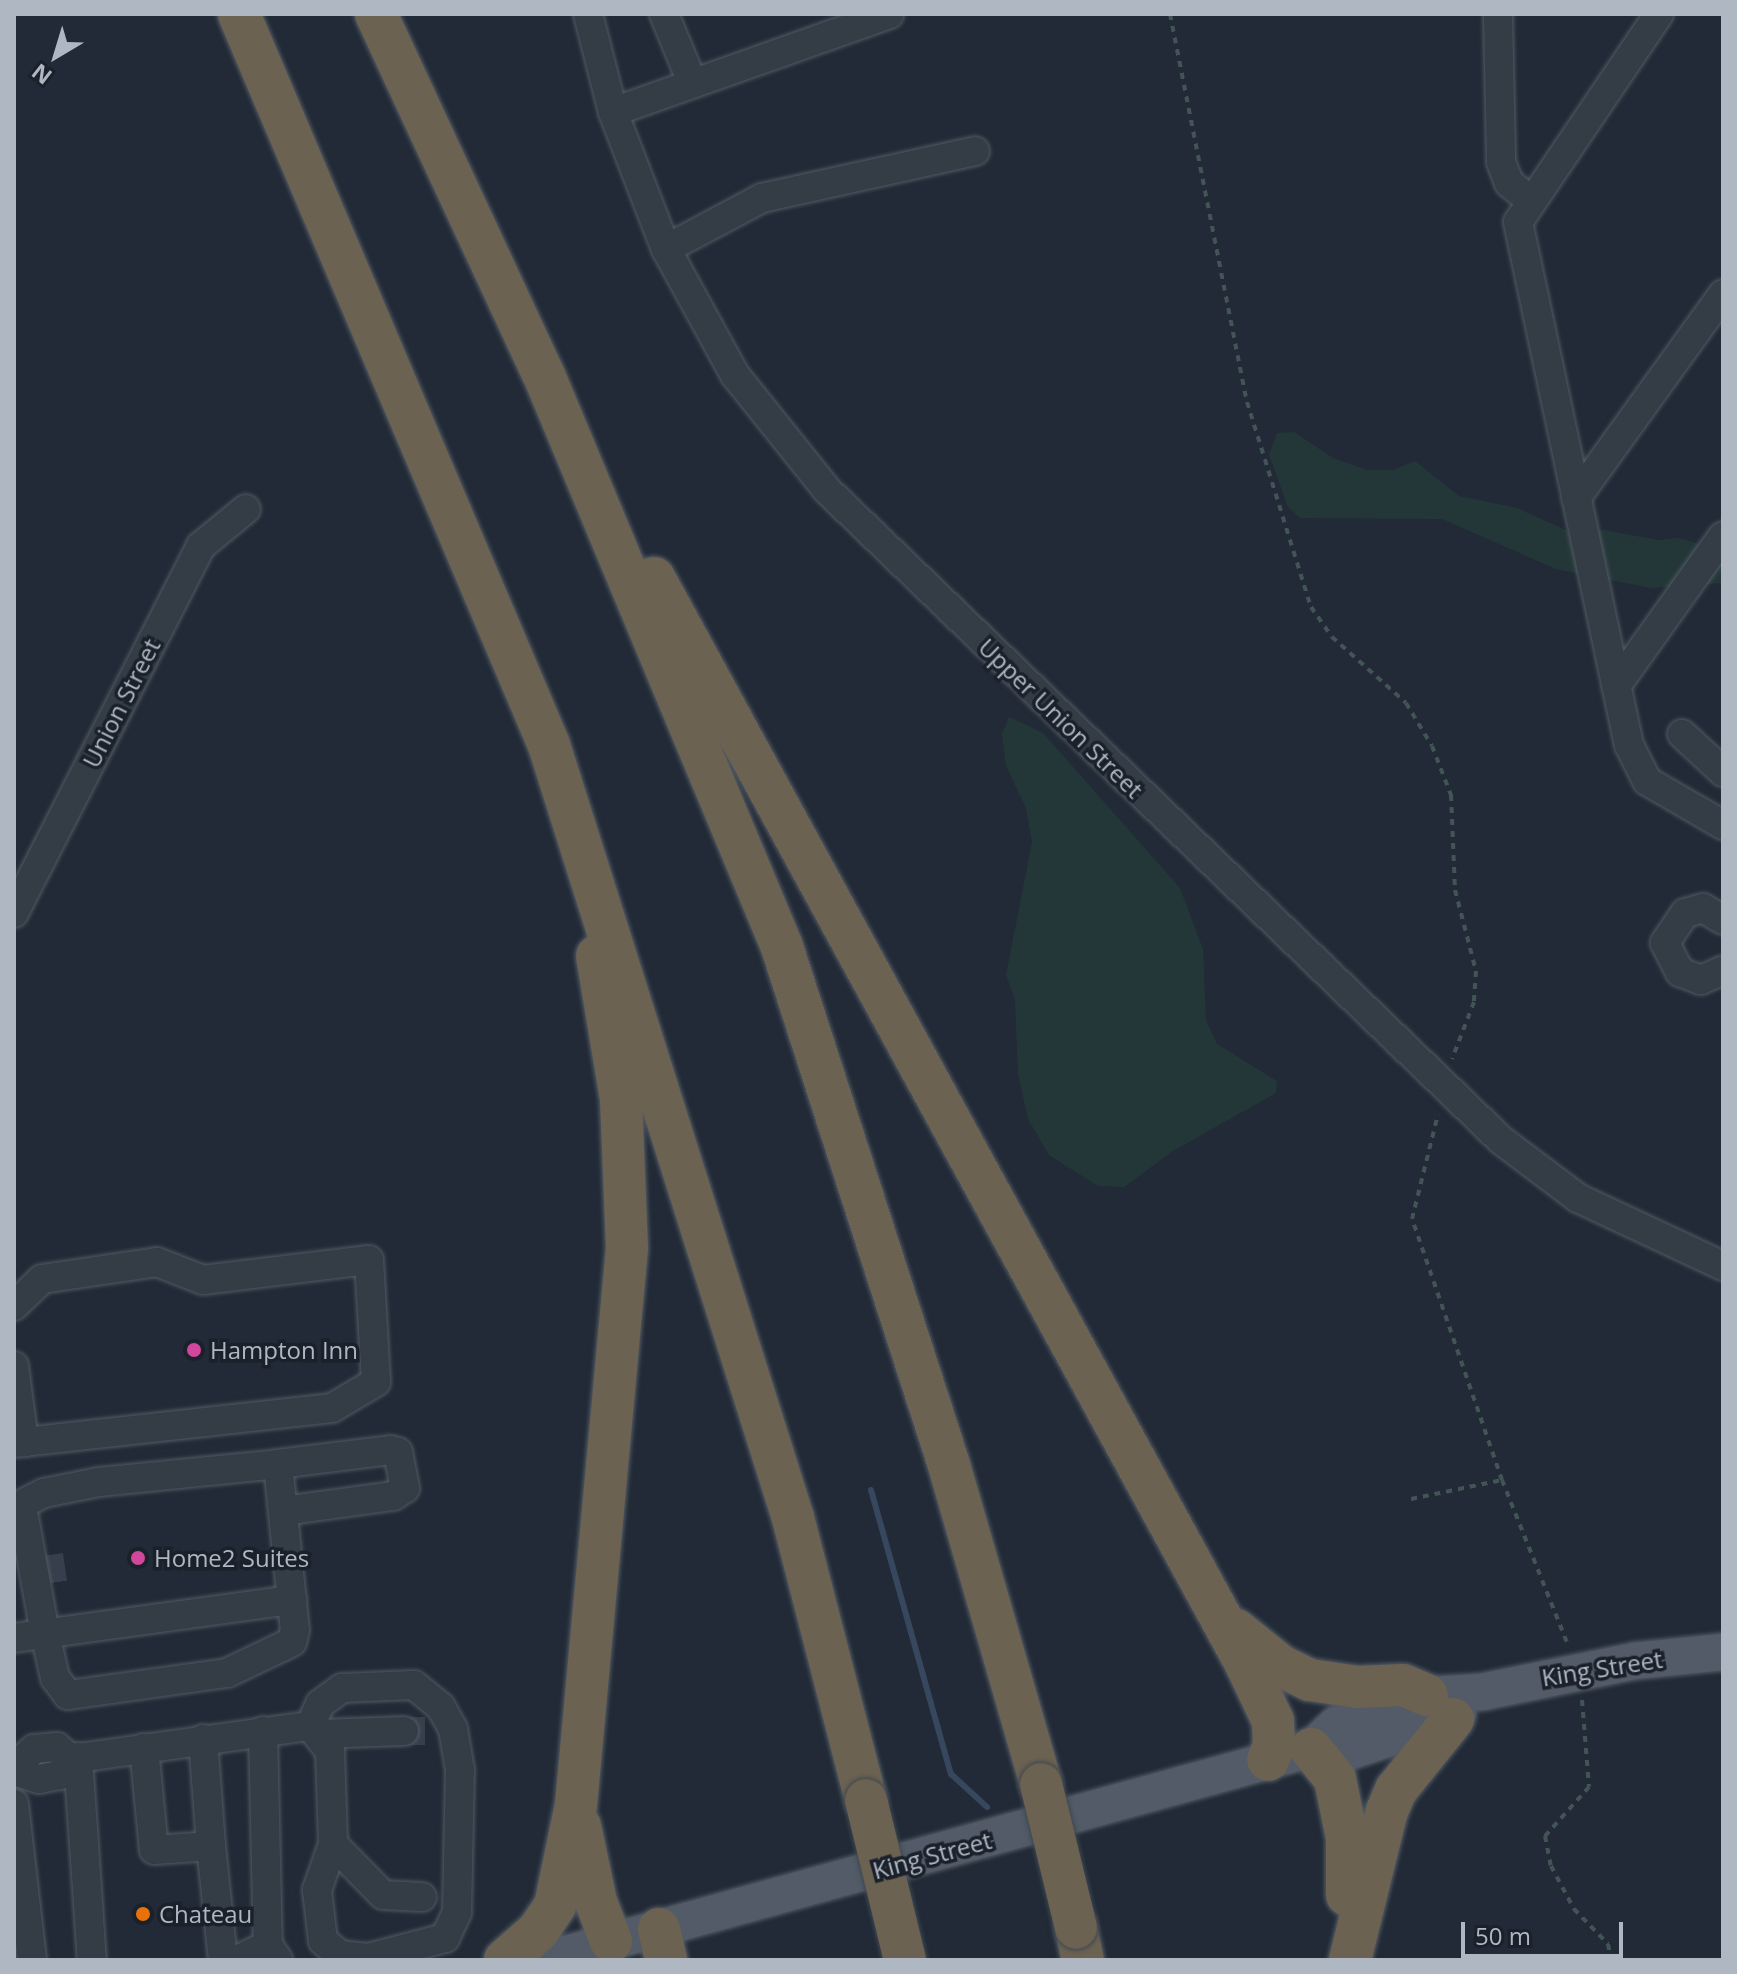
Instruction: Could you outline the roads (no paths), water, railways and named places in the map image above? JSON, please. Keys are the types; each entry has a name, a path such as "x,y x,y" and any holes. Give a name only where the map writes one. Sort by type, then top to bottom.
{"highway":[{"path":"239,14 521,670 606,912 793,1518 905,1960"},
{"path":"376,14 543,373 782,947 949,1465 1041,1784 1079,1944"},
{"path":"543,373 1220,1616 1273,1721 1274,1746 1268,1760"},
{"path":"505,1960 538,1931 555,1906 576,1805 627,1248 621,1099 594,940 521,670"},
{"path":"1220,1616 1281,1666 1310,1680 1357,1687 1403,1685 1454,1702 1396,1790 1379,1830 1352,1946"},
{"path":"1315,1748 1335,1779 1340,1801 1352,1946"},
{"path":"576,1805 596,1902 611,1941"}],"main road":[{"name":"King Street","path":"544,1960 611,1941 662,1944 1268,1760 1315,1748 1342,1754 1454,1702 1577,1670 1723,1652"}],"street":[{"name":"Upper Union Street","path":"588,14 613,112 642,199 666,249 735,375 827,490 1518,1154 1578,1198 1723,1266"},
{"path":"664,14 692,82"},
{"path":"613,112 692,82 720,78 889,14"},
{"path":"1498,14 1501,162 1509,183 1530,200"},
{"path":"1659,14 1530,200 1518,222 1616,686 1640,773 1696,811 1723,825"},
{"path":"666,249 762,198 975,151"},
{"path":"1576,498 1723,294"},
{"name":"Union Street","path":"14,913 201,546 246,509"},
{"path":"1616,686 1723,536"},
{"path":"1682,734 1723,773 1696,811"},
{"path":"1723,920 1703,908 1685,913 1672,926 1665,943 1680,972 1701,980 1723,970"},
{"path":"14,1306 42,1279 157,1262 203,1280 369,1260 376,1382 332,1408 19,1443 14,1366"},
{"path":"278,1464 292,1600 292,1642 248,1666 98,1693 68,1695 60,1686 43,1627 22,1507 44,1493 278,1464 398,1452 405,1488 393,1496 284,1511"},
{"path":"26,1535 40,1540 49,1555"},
{"path":"43,1627 55,1595"},
{"path":"14,1638 43,1627 292,1600"},
{"path":"405,1683 429,1694 427,1730 460,1770 454,1924 445,1938 368,1958 340,1955 327,1946 320,1934 317,1890 333,1844 330,1752 314,1730 320,1704 335,1691 405,1683"},
{"path":"14,1769 34,1749 57,1747 75,1758 263,1731 427,1730"},
{"path":"237,1960 273,1952 263,1731"},
{"path":"203,1739 223,1960"},
{"path":"144,1748 154,1850 211,1846"},
{"path":"75,1758 92,1960"},
{"path":"14,1804 21,1910 32,1960"},
{"path":"333,1844 361,1867 383,1895 422,1897"}],"waterway":[{"path":"871,1490 951,1774 987,1807"}],"tunnel":[{"path":"49,1555 55,1595"},
{"path":"404,1731 425,1731"}],"place":[{"name":"Hampton Inn","path":"194,1350"},
{"name":"Home2 Suites","path":"138,1558"},
{"name":"Chateau","path":"143,1914"}]}
